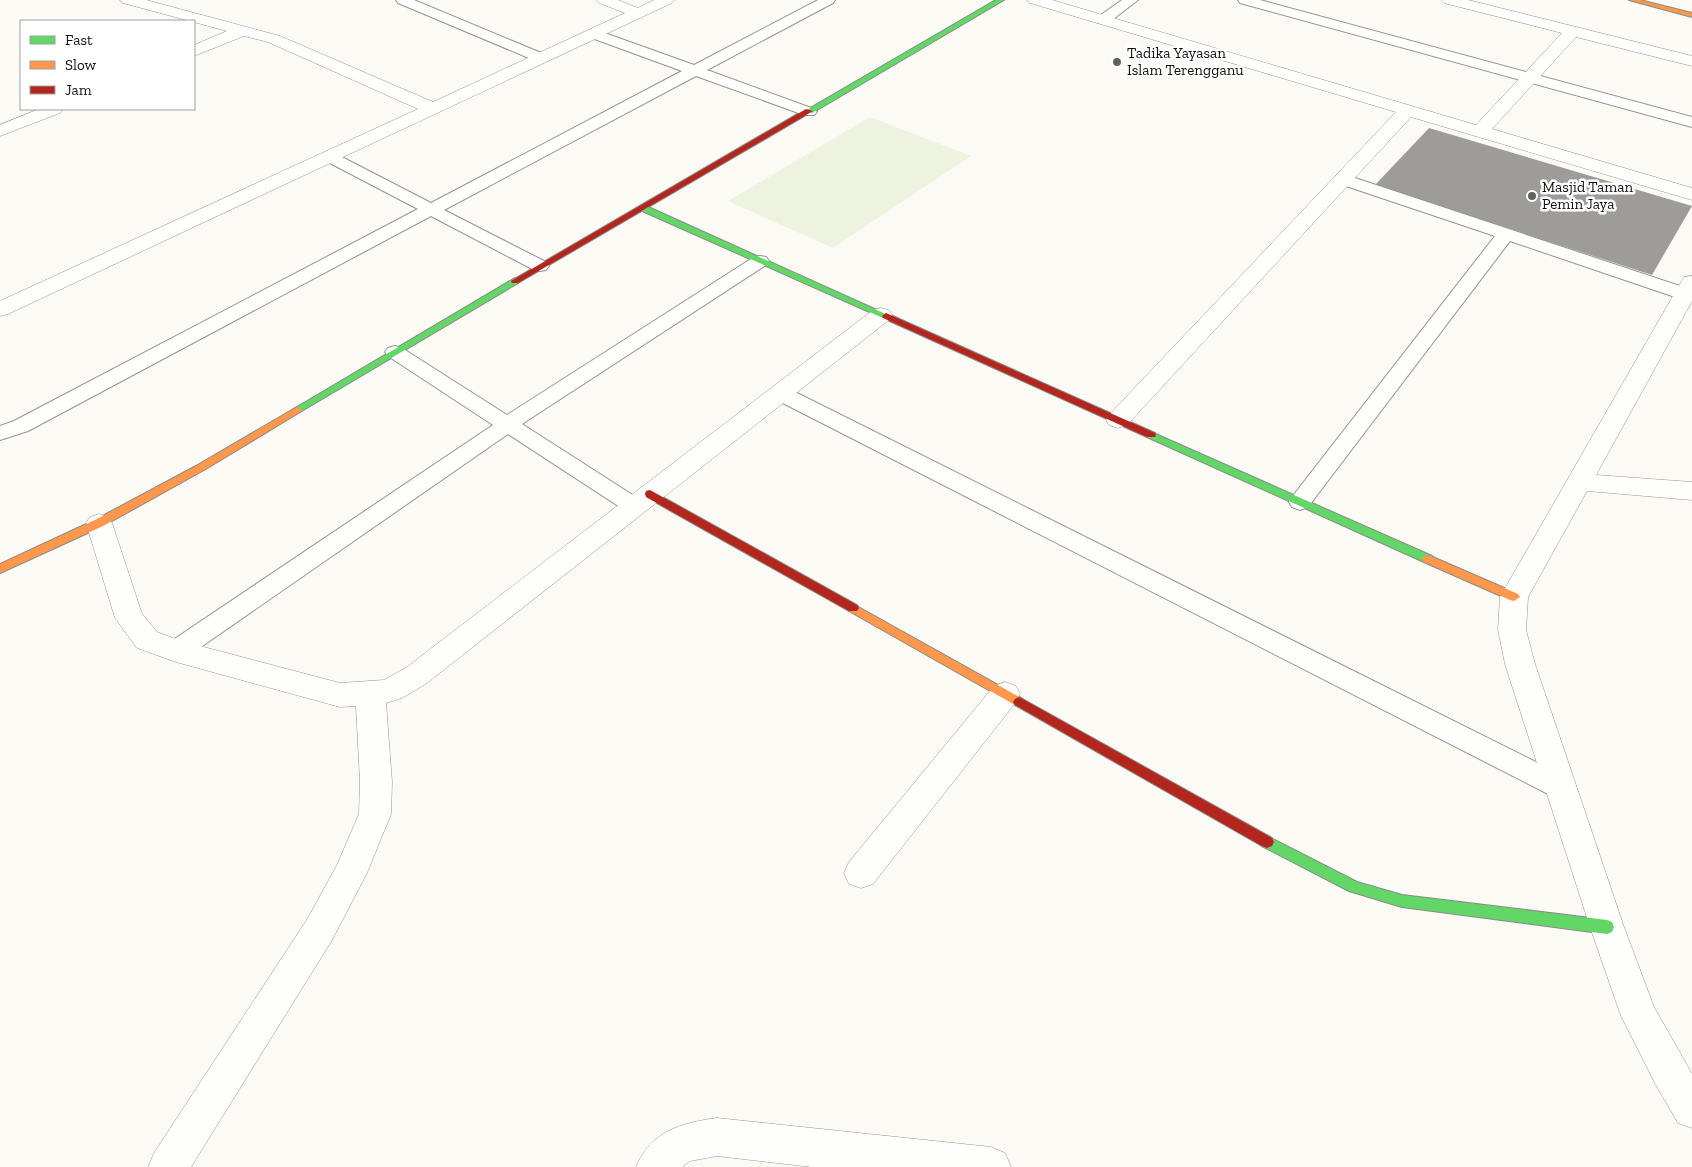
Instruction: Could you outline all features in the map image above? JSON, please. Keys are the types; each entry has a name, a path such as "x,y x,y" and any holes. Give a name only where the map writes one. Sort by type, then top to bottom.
{"street":[{"path":"128,0 274,39 432,108"},
{"path":"604,0 638,13"},
{"path":"0,308 667,0"},
{"path":"0,569 99,523 200,468 540,266 1001,0"},
{"path":"1035,0 1692,194"},
{"path":"1450,0 1692,61"},
{"path":"1632,0 1692,15"},
{"path":"195,52 245,30"},
{"path":"1480,131 1573,31"},
{"path":"0,131 52,110"},
{"path":"1118,420 1408,110"},
{"path":"0,114 21,123"},
{"path":"643,208 1514,597"},
{"path":"1688,288 1514,597 1512,630 1520,664 1560,787 1639,1016 1669,1072 1692,1109"},
{"path":"99,523 129,618 147,640 176,651 340,695 370,694 390,690 417,675 881,314"},
{"path":"1580,482 1692,491"},
{"path":"642,500 1005,694 1303,862 1354,887 1402,901 1607,927"},
{"path":"168,1167 320,929 350,873 375,814 376,782 370,694"},
{"path":"861,873 1005,694"},
{"path":"656,1167 660,1160 683,1143 717,1137 874,1161 991,1167"}],"lane":[{"path":"404,0 541,58"},
{"path":"0,433 21,426 828,0"},
{"path":"1103,20 1132,0"},
{"path":"1246,0 1692,122"},
{"path":"594,34 809,112"},
{"path":"330,157 540,266"},
{"path":"1344,179 1506,234 1688,288"},
{"path":"1300,502 1506,234"},
{"path":"176,651 508,424 760,261"},
{"path":"394,352 508,424 642,500"},
{"path":"780,393 1560,787"}],"green space":[{"path":"870,117 971,156 833,248 728,201"}],"building":[{"name":"Masjid Taman Pemin Jaya","path":"1429,128 1692,206 1652,275 1375,185"}],"traffic: fast":[{"path":"809,111 1001,0"},
{"path":"643,208 886,316"},
{"path":"297,410 515,281"},
{"path":"1151,435 1428,559"},
{"path":"1267,842 1354,887 1402,901 1607,927"}],"traffic: slow":[{"path":"1632,0 1692,15"},
{"path":"0,569 99,523 200,468 297,410"},
{"path":"1428,559 1514,597"},
{"path":"853,608 1019,702"}],"traffic: jam":[{"path":"515,281 809,111"},
{"path":"886,316 1151,435"},
{"path":"650,494 853,608"},
{"path":"1019,702 1267,842"}],"place":[{"name":"Tadika Yayasan Islam Terengganu","path":"1117,62"},
{"name":"Masjid Taman Pemin Jaya","path":"1532,196"}]}
